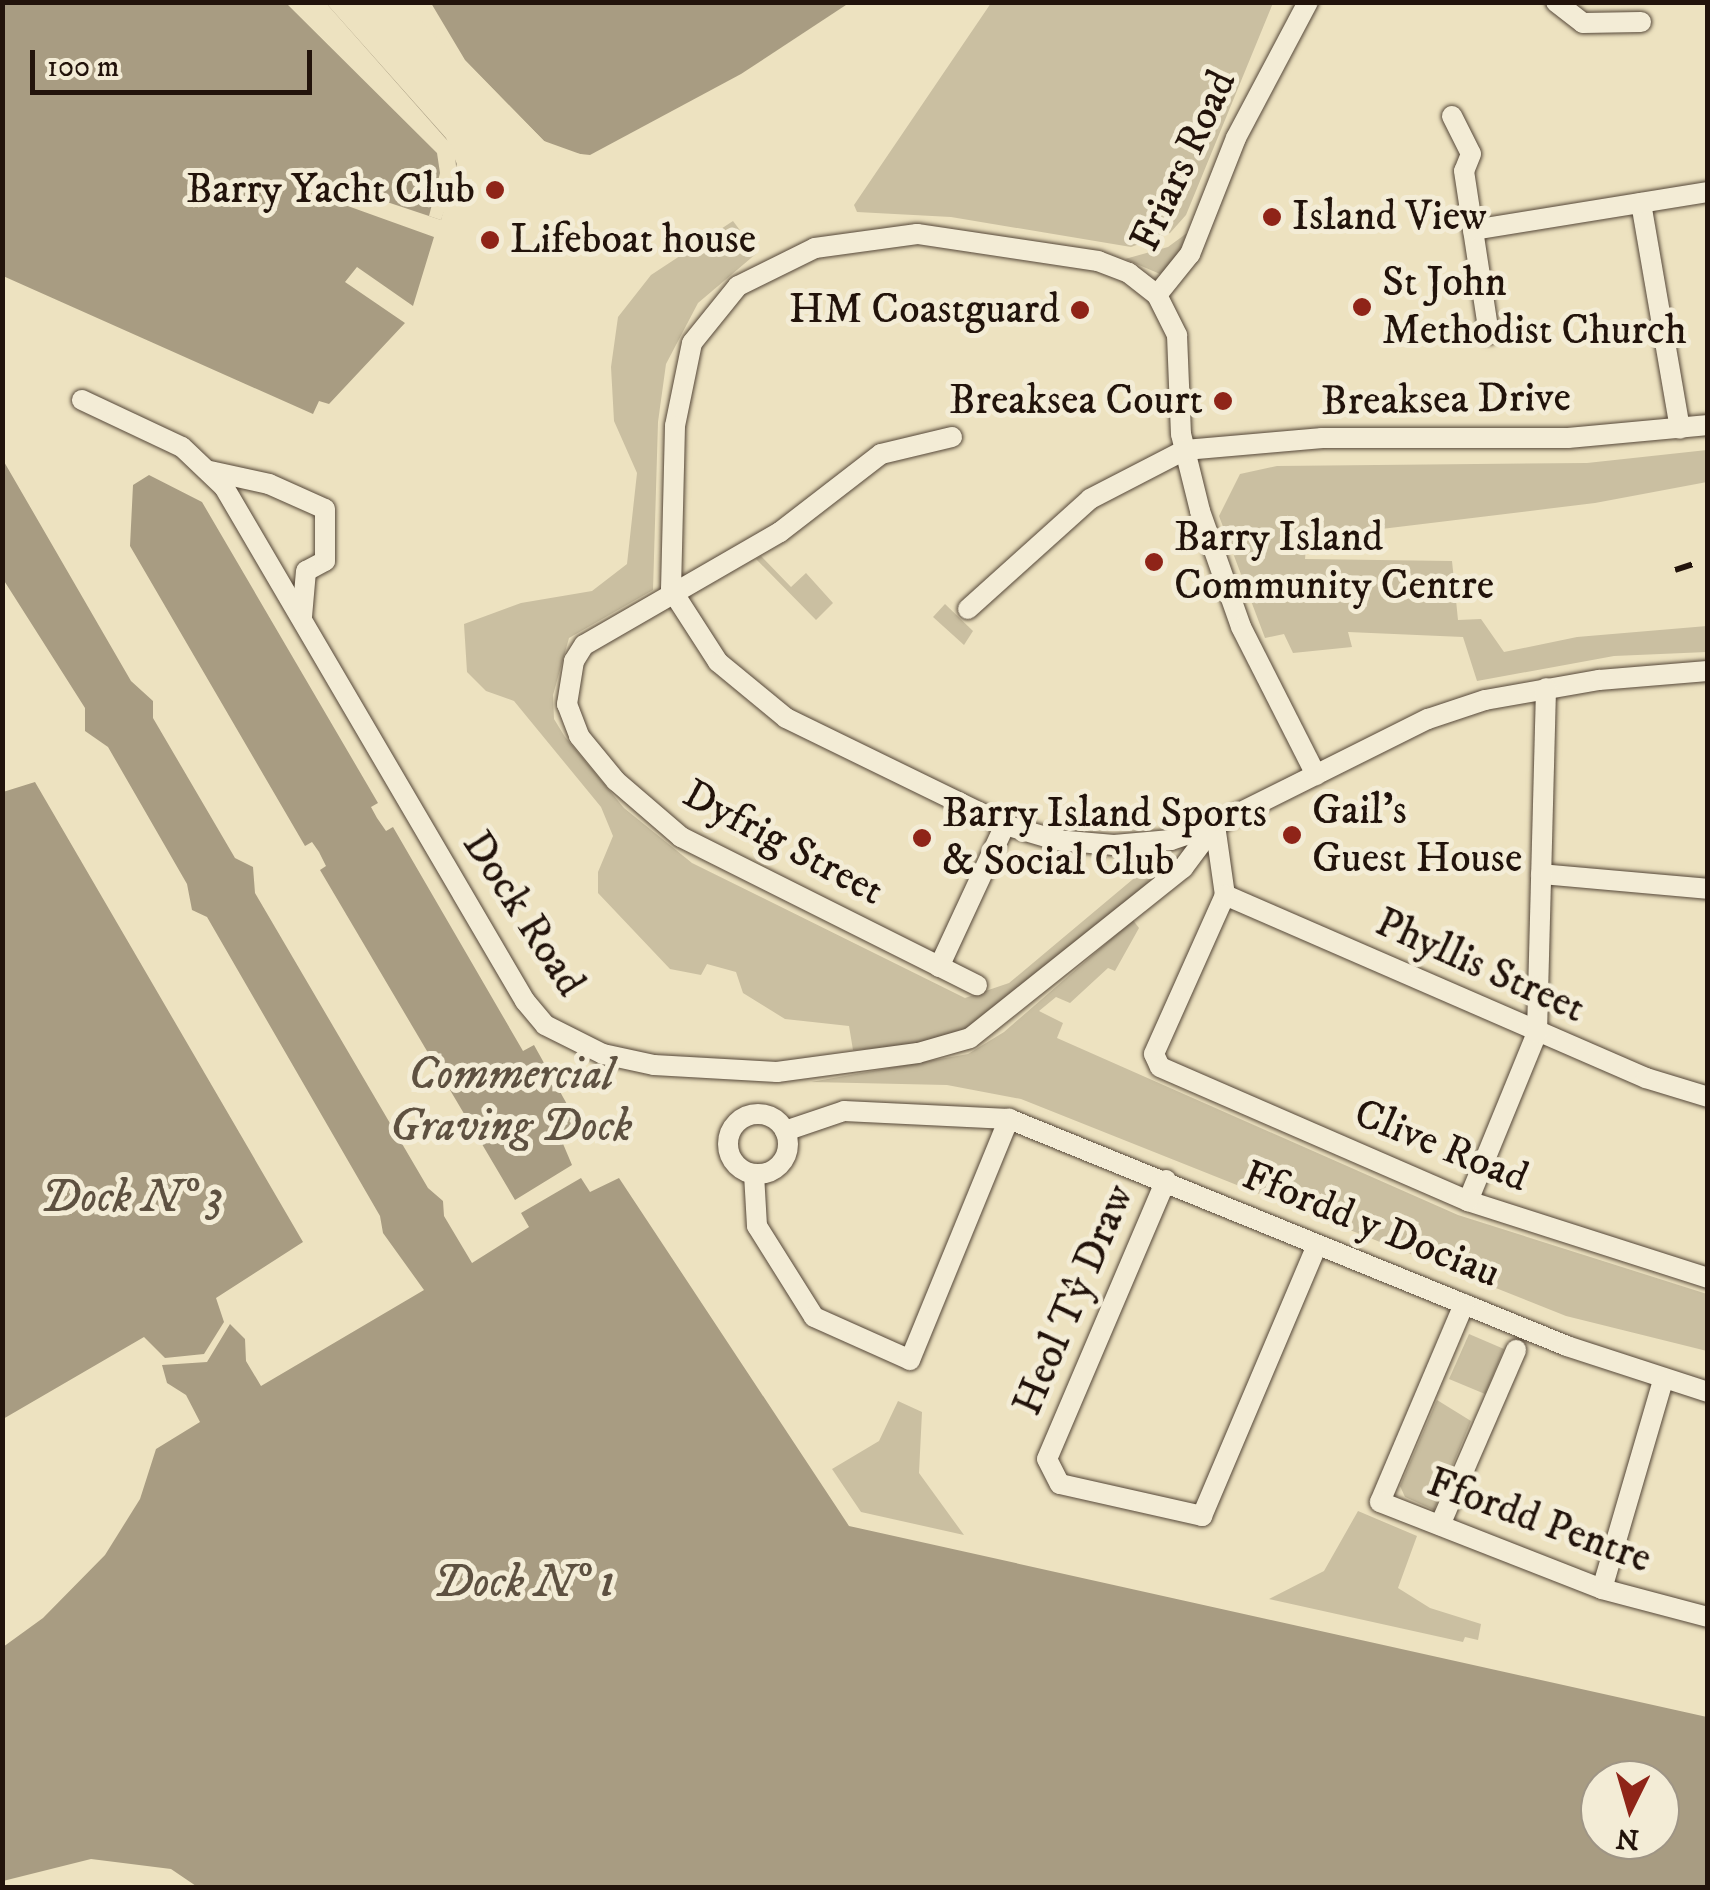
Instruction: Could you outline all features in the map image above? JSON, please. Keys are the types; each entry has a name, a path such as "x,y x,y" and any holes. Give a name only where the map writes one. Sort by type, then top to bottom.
{"street":[{"name":"Friars Road","path":"1308,2 1236,138 1190,254 1157,295 1177,334 1185,450 1241,627 1316,775"},
{"name":"Friars Road","path":"1293,29 1317,2"},
{"path":"1556,2 1583,23 1641,22"},
{"path":"1452,116 1471,154 1464,172 1488,334"},
{"path":"1473,230 1708,192"},
{"path":"1641,203 1680,429"},
{"path":"1157,295 1129,272 1098,261 930,234 861,236 765,268 704,322 682,372 669,568 673,596 718,662 772,710 1004,825 1056,840 1124,845 1171,840 1214,825 1428,719 1546,688 1708,671"},
{"name":"Dock Road","path":"82,400 162,436 210,471 533,1014 580,1045 627,1060 777,1072 918,1053 970,1038 1182,868 1214,825"},
{"name":"Breaksea Drive","path":"1185,450 1322,438 1568,438 1708,425"},
{"name":"Dyfrig Street","path":"952,437 881,454 780,532 580,649 567,699 579,736 629,795 681,837 977,985"},
{"path":"968,609 1090,499 1185,450"},
{"path":"210,471 269,484 325,509 325,560 304,576 302,620"},
{"path":"1468,1201 1536,1032 1546,688"},
{"path":"940,967 1004,825"},
{"path":"1214,825 1225,894"},
{"path":"1541,874 1708,889"},
{"name":"Phyllis Street","path":"1225,894 1536,1032 1708,1097"},
{"name":"Clive Road","path":"1225,894 1154,1062 1468,1201 1708,1278"},
{"name":"Ffordd y Dociau","path":"785,1131 844,1110 1009,1119 1464,1304 1663,1381 1708,1392"},
{"path":"761,1114 785,1131 785,1158 772,1171 754,1174 730,1156 734,1126 761,1114"},
{"path":"754,1174 757,1226 814,1317 910,1360 1009,1119"},
{"name":"Heol Tŷ Draw","path":"1166,1180 1047,1459 1060,1484 1202,1516 1317,1246"},
{"name":"Ffordd Pentre","path":"1464,1304 1380,1502 1602,1589 1708,1616"},
{"path":"1440,1525 1516,1350"},
{"path":"1602,1589 1663,1381"}],"shaded area":[{"path":"991,3 1273,3 1186,215 1170,233 1131,247 951,217 857,212 854,205"},
{"path":"733,221 757,253 698,303 666,364 658,422 653,590 569,638 553,695 554,719 565,737 624,808 692,863 965,998 1009,983 1157,859 1180,857 990,1021 910,1046 853,1050 849,1026 785,1019 743,993 736,972 707,964 701,975 670,969 598,893 598,872 613,836 601,807 514,701 486,691 467,672 464,624 521,603 592,591 627,564 637,473 614,421 611,367 618,317 651,275"},
{"path":"1187,233 1176,263 1160,274 1125,259 1168,247"},
{"path":"1707,450 1707,482 1595,503 1307,538 1305,559 1452,561 1458,620 1481,619 1504,652 1577,637 1707,626 1707,652 1614,656 1477,681 1463,637 1348,632 1352,647 1293,653 1284,634 1265,638 1219,516 1240,474 1277,466 1587,463"},
{"path":"761,556 791,587 806,573 833,603 816,620 756,559"},
{"path":"945,604 973,631 964,645 933,617"},
{"path":"1133,920 1139,928 1115,971 1108,968 1070,1003 1056,997 1039,1011 1063,1023 1057,1038 1458,1215 1707,1294 1707,1351 1566,1316 1021,1099 947,1085 811,1082 968,1054 1004,1032"},
{"path":"1469,1334 1504,1349 1485,1394 1449,1379"},
{"path":"1437,1400 1471,1421 1434,1510 1405,1497 1400,1486"},
{"path":"898,1401 922,1412 919,1473 964,1535 861,1512 832,1469 879,1441"},
{"path":"1358,1511 1417,1536 1398,1588 1430,1608 1481,1624 1478,1640 1465,1637 1463,1642 1269,1599 1324,1571"}],"water":[{"path":"3,3 326,3 446,138 457,164 441,220 309,176 306,191 434,237 413,306 357,267 345,282 405,323 329,404 319,401 313,414 3,276"},
{"path":"408,3 849,3 741,74 590,155 561,152 544,141"},
{"name":"Dock Nº 1","path":"3,460 131,681 153,701 153,718 235,858 253,867 255,893 428,1188 443,1201 444,1216 472,1263 529,1227 521,1213 581,1178 590,1192 619,1178 849,1526 1707,1717 1707,1887 199,1888 171,1869 91,1859 3,1881 3,1647 43,1618 105,1555 140,1499 156,1449 200,1422 186,1395 167,1383 162,1365 207,1362 230,1324 245,1339 246,1361 261,1386 424,1290 383,1233 380,1216 207,917 192,910 187,884 108,747 85,731 85,708 3,579"},
{"name":"Commercial Graving Dock","path":"149,475 202,502 378,803 371,807 377,818 386,831 393,827 523,1051 534,1045 578,1124 561,1139 572,1165 515,1200 320,870 326,866 319,852 312,842 305,846 130,546 133,485"},
{"name":"Dock Nº 3","path":"35,782 303,1242 216,1298 224,1322 204,1354 165,1358 144,1337 3,1419 3,792"}],"pier":[{"path":"403,2 431,3 465,60 544,141 594,159 560,157 541,145"},
{"path":"286,3 326,3 454,148 457,175 441,220 429,216 440,173 437,153"}],"railway":[{"path":"1675,570 1708,559"}],"place":[{"name":"Barry Yacht Club","path":"495,190"},
{"name":"Island View","path":"1272,217"},
{"name":"Lifeboat house","path":"490,240"},
{"name":"St John Methodist Church","path":"1362,307"},
{"name":"HM Coastguard","path":"1080,310"},
{"name":"Breaksea Court","path":"1223,401"},
{"name":"Barry Island Community Centre","path":"1154,562"},
{"name":"Gail's Guest House","path":"1292,835"},
{"name":"Barry Island Sports & Social Club","path":"922,838"}]}
